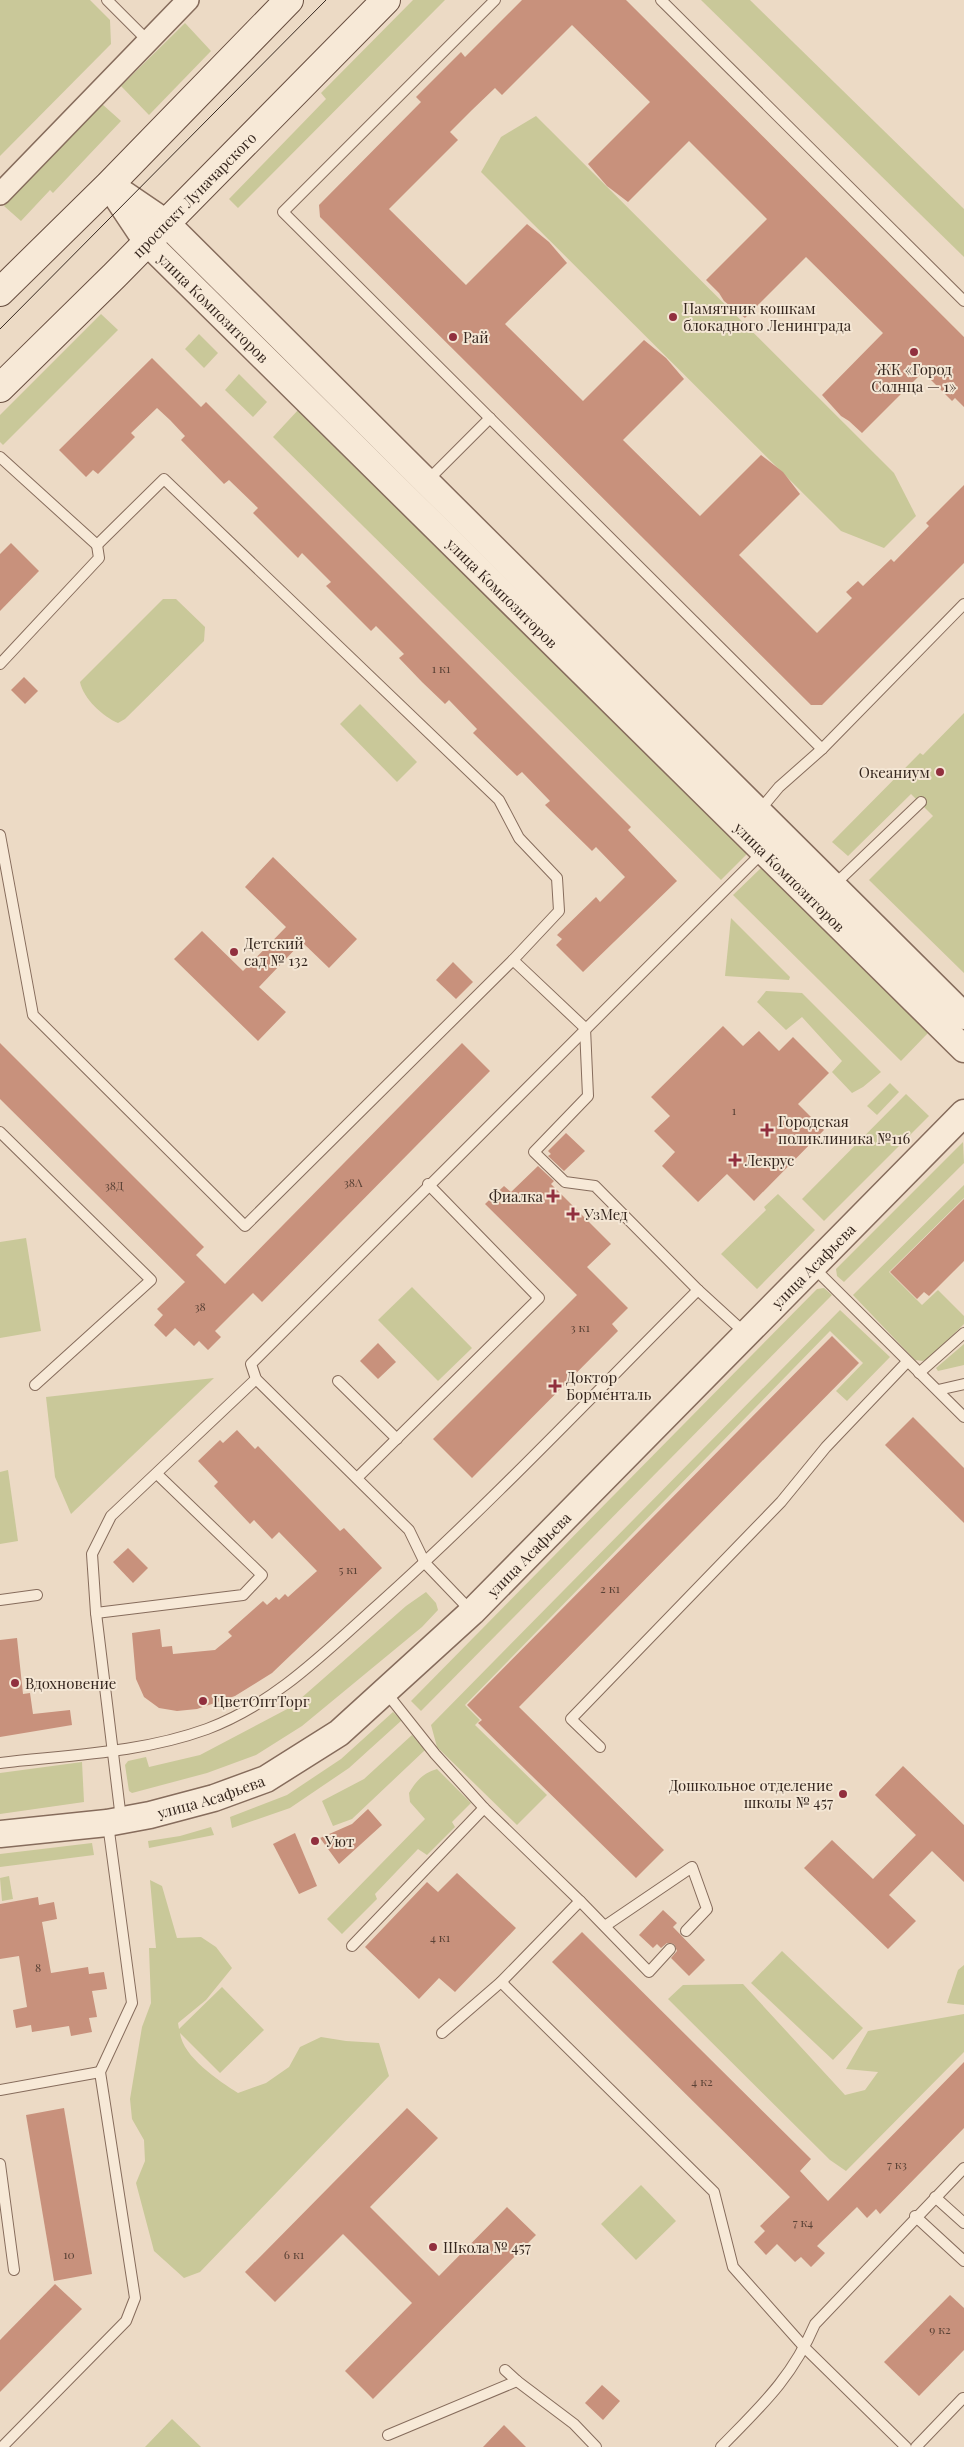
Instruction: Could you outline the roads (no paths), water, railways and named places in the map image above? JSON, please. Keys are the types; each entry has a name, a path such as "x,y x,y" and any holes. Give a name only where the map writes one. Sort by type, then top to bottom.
{"main road":[{"path":"0,292 109,185 289,0"},
{"name":"проспект Луначарского","path":"0,388 386,0"}],"street":[{"path":"0,194 188,0"},
{"name":"улица Композиторов","path":"109,185 166,223 417,491 824,894 964,1049"},
{"name":"улица Композиторов","path":"109,185 147,242 417,491 758,811 772,842"},
{"name":"улица Композиторов","path":"824,894 964,1016"},
{"name":"улица Асафьева","path":"0,1834 114,1821 214,1798 266,1779 339,1733 472,1612 964,1113"}],"lane":[{"path":"107,0 148,41"},
{"path":"495,0 284,212 822,749"},
{"path":"660,0 964,301"},
{"path":"417,491 490,418"},
{"path":"0,457 97,545 98,558 0,664"},
{"path":"0,835 33,1015 245,1226 513,960 559,911 557,878 519,838 499,800 164,479 97,545"},
{"path":"758,811 779,787 822,749 964,604"},
{"path":"824,894 920,802"},
{"path":"472,1612 425,1563 409,1530 256,1379 251,1364 428,1184 772,842"},
{"path":"513,960 585,1028 588,1096 534,1152 565,1182 595,1186 698,1290 746,1334"},
{"path":"0,1132 151,1280 34,1385"},
{"path":"357,1478 538,1298 428,1184"},
{"path":"812,1266 964,1417"},
{"path":"0,1763 112,1750 174,1740 209,1728 255,1706 294,1680 425,1563 698,1290"},
{"path":"919,1373 964,1332"},
{"path":"600,1747 570,1719 782,1502 826,1447 908,1362"},
{"path":"2,2447 126,2321 135,2298 100,2072 132,2003 114,1821 112,1750 96,1613 92,1554 111,1516 256,1379"},
{"path":"338,1381 398,1439"},
{"path":"938,1390 964,1384"},
{"path":"96,1613 243,1595 262,1575 157,1474"},
{"path":"0,1600 37,1595"},
{"path":"385,1691 435,1754 484,1808 580,1900 649,1972 670,1949"},
{"path":"352,1946 484,1808"},
{"path":"605,1926 692,1867 707,1910 686,1931"},
{"path":"442,2033 501,1982 580,1900"},
{"path":"501,1982 714,2192 733,2267 805,2348 906,2447"},
{"path":"0,2090 100,2072"},
{"path":"0,2164 14,2270"},
{"path":"721,2447 778,2389 805,2348 815,2324 916,2216 964,2168"},
{"path":"935,2197 964,2223"},
{"path":"916,2216 964,2261"},
{"path":"505,2370 574,2424 596,2447"},
{"path":"388,2435 517,2381"},
{"path":"916,2447 962,2398 964,2399"}],"tram line":[{"path":"0,329 326,0"}],"place":[{"name":"Памятник кошкам блокадного Ленинграда","path":"673,317"},
{"name":"Рай","path":"453,337"},
{"name":"ЖК «Город Солнца — 1»","path":"914,352"},
{"name":"Океаниум","path":"940,772"},
{"name":"Детский сад № 132","path":"234,952"},
{"name":"Городская поликлиника №116","path":"767,1130"},
{"name":"Лекрус","path":"735,1160"},
{"name":"Фиалка","path":"553,1196"},
{"name":"УзМед","path":"573,1214"},
{"name":"Доктор Борменталь","path":"555,1386"},
{"name":"Вдохновение","path":"15,1683"},
{"name":"ЦветОптТорг","path":"203,1701"},
{"name":"Дошкольное отделение школы № 457","path":"843,1794"},
{"name":"Уют","path":"315,1841"},
{"name":"Школа № 457","path":"433,2247"}]}
